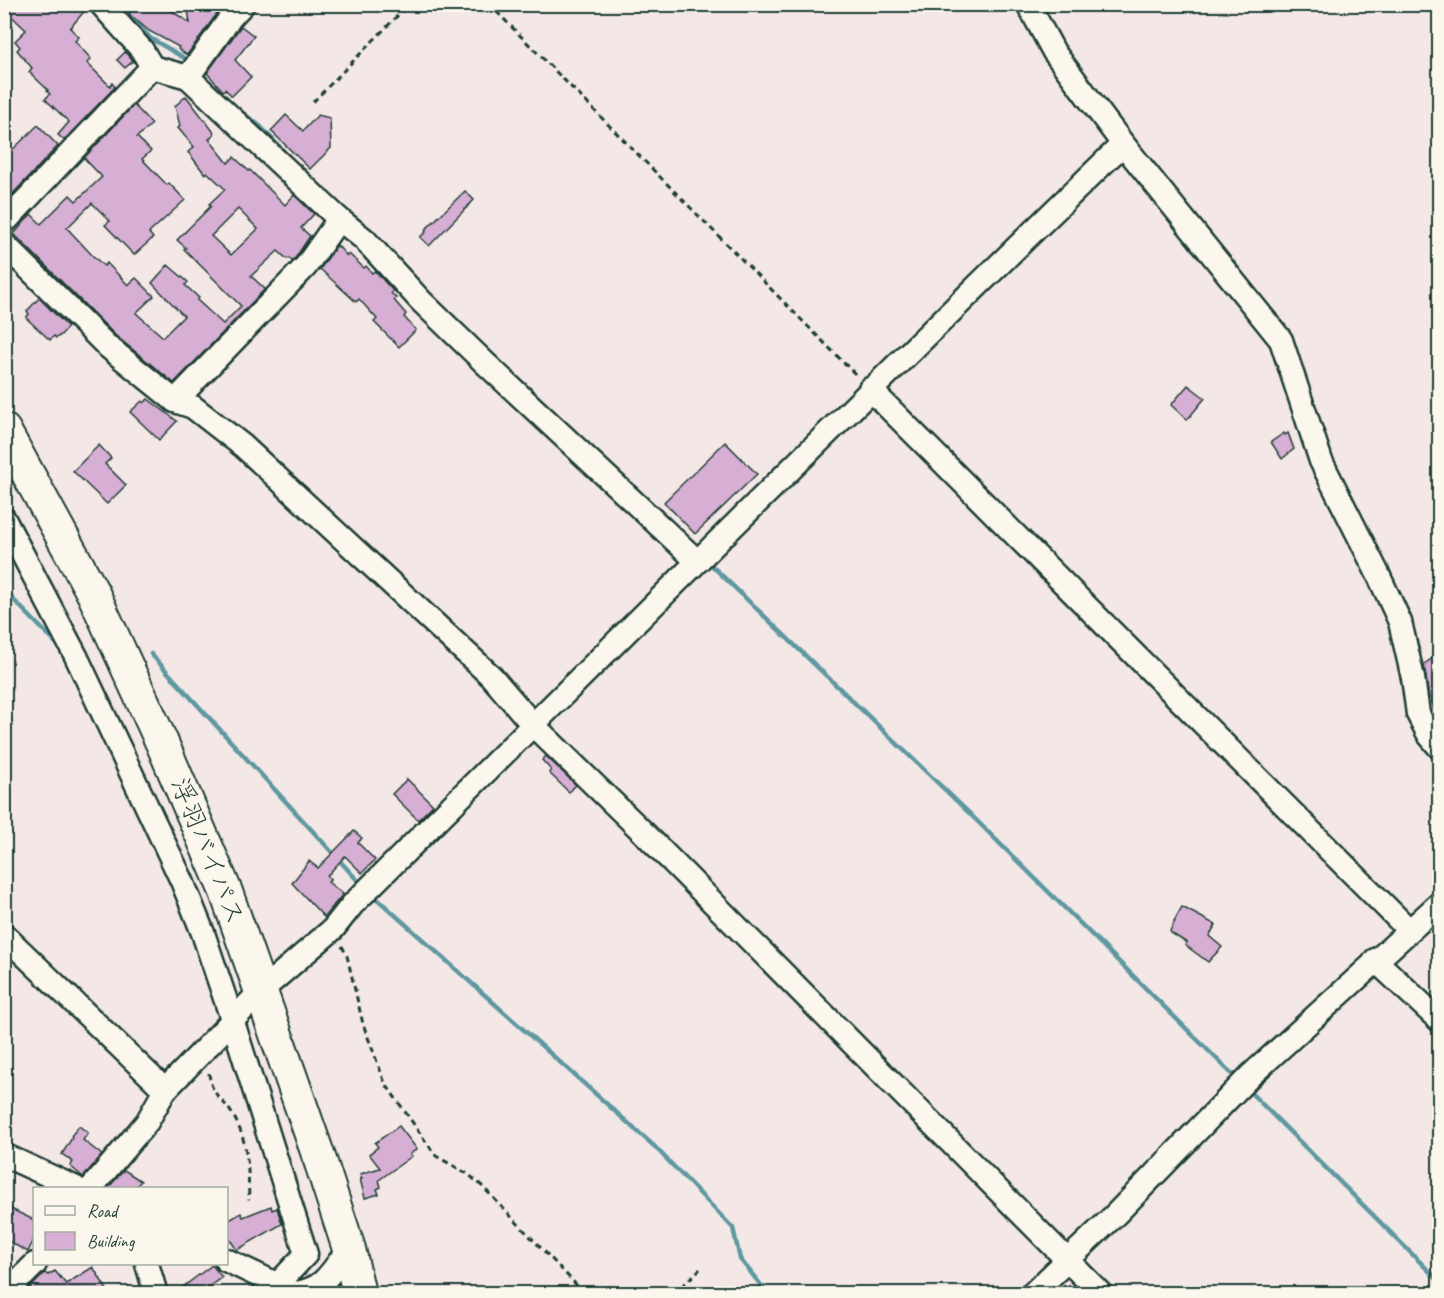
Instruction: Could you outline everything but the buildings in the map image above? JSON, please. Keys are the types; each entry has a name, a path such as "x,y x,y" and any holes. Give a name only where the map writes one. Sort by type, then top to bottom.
{"highway":[{"name":"浮羽バイパス","path":"4,430 93,593 162,743 226,892 262,990 349,1249 359,1293"}],"street":[{"path":"101,4 142,51 152,67"},
{"path":"194,68 243,4"},
{"path":"1028,4 1054,52 1123,144 1281,340 1321,461 1400,622 1413,678 1418,714 1429,735 1440,747"},
{"path":"4,223 152,67 194,68 339,219 364,239 421,301 484,363 697,561"},
{"path":"93,1187 147,1122 165,1090 232,1019 333,928 352,905 870,389 1123,144"},
{"path":"175,401 306,266 339,219"},
{"path":"4,244 107,346 175,401 194,407 243,446 491,676 533,725 647,836 1101,1293"},
{"path":"870,389 1409,930"},
{"path":"4,519 76,656 182,881 203,933 306,1254 290,1290"},
{"path":"1032,1293 1116,1214 1251,1075 1440,903"},
{"path":"4,935 165,1090"},
{"path":"1375,960 1440,1021"},
{"path":"4,1155 73,1187"},
{"path":"228,1261 290,1290 312,1290 325,1282 349,1249"},
{"path":"5,1293 33,1265"},
{"path":"148,1265 156,1293"}],"path":[{"path":"313,102 409,4"},
{"path":"489,4 870,389"},
{"path":"333,928 347,956 363,1024 385,1083 436,1156 468,1174 482,1186 585,1293"},
{"path":"202,1051 209,1073 210,1086 233,1114 244,1137 248,1158 249,1200"},
{"path":"674,1293 700,1269"}],"waterway":[{"path":"120,4 150,38 191,63"},
{"path":"200,70 211,85"},
{"path":"239,110 260,126 292,160"},
{"path":"708,562 967,811 1238,1080"},
{"path":"4,590 58,645"},
{"path":"151,654 360,883"},
{"path":"375,897 655,1147 733,1228 740,1259 768,1294"},
{"path":"1246,1088 1440,1282"}]}
